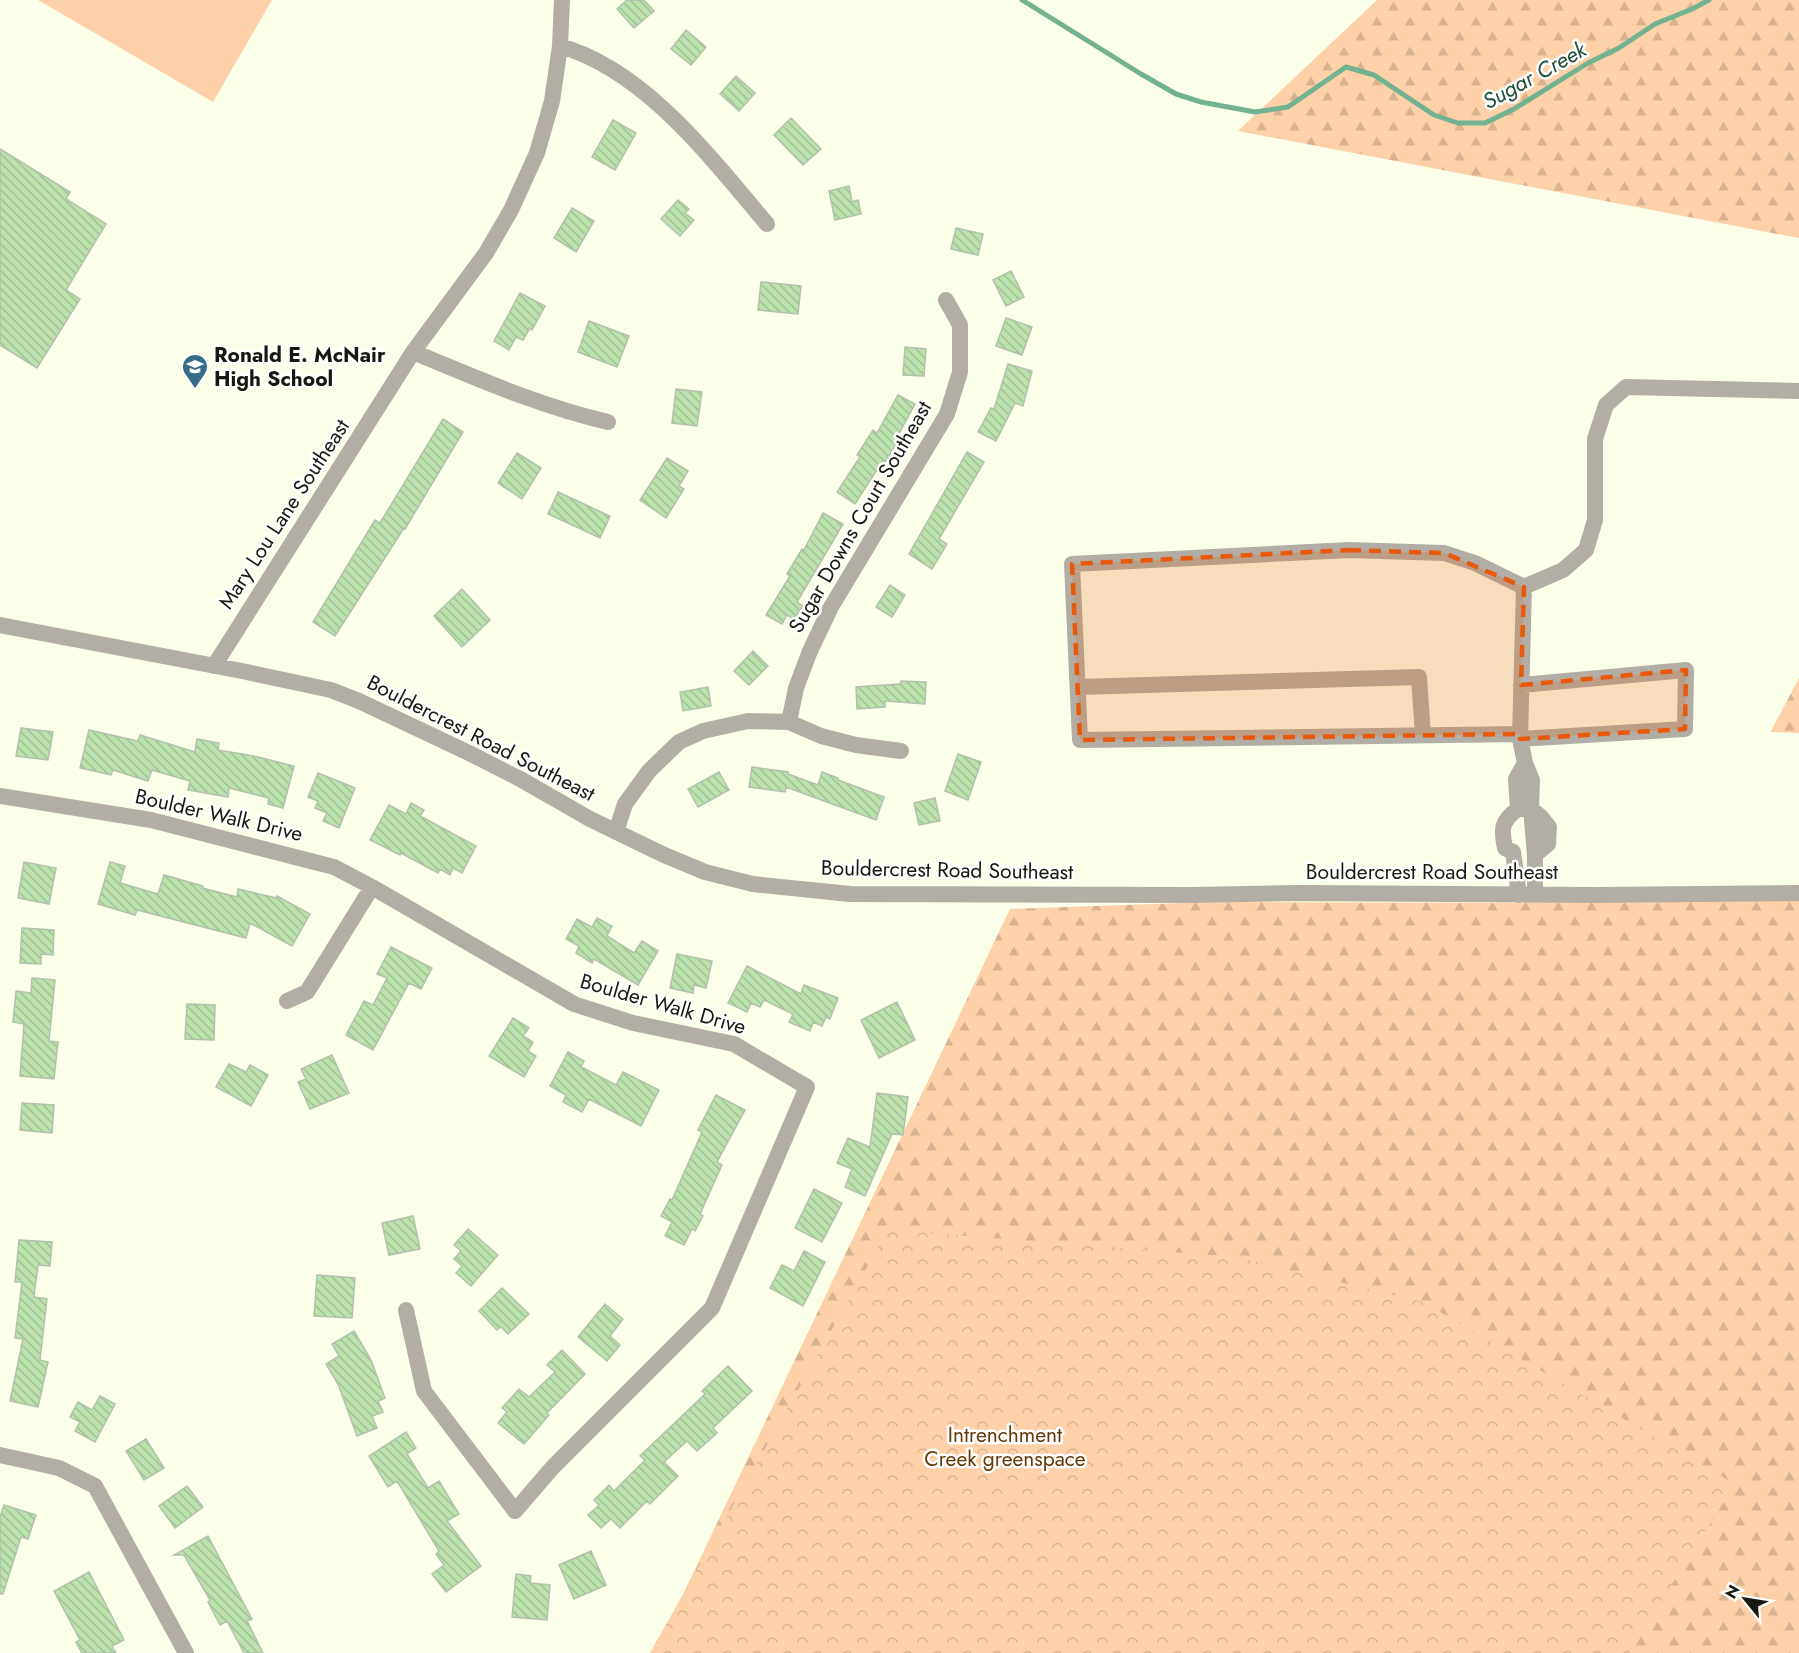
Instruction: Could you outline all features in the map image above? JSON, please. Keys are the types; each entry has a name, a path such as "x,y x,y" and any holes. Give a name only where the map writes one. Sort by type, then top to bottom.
{"street":[{"name":"Mary Lou Lane Southeast","path":"214,666 413,352 486,253 511,210 537,153 552,101 560,46 562,0"},
{"path":"560,46 601,61 637,85 713,161 767,224"},
{"name":"Sugar Downs Court Southeast","path":"789,722 796,688 810,651 831,607 947,414 960,372 960,325 946,300"},
{"path":"413,352 499,388 581,416 608,422"},
{"path":"1521,685 1686,670 1685,729 1520,736 1424,735 1080,740 1072,564 1349,550 1444,553 1475,563 1524,587 1563,570 1586,550 1595,520 1595,439 1606,405 1626,387 1799,391"},
{"path":"1524,587 1520,736 1525,763 1532,780 1524,809 1534,855 1527,895"},
{"name":"Bouldercrest Road Southeast","path":"0,625 331,690 491,764 616,832 705,872 753,884 850,894 1799,893"},
{"path":"1078,687 1419,677 1424,735"},
{"path":"616,832 626,804 650,771 679,742 703,731 748,721 789,722 821,736 856,745 901,751"},
{"name":"Boulder Walk Drive","path":"0,795 151,820 333,867 372,887 573,1004 633,1023 734,1044 807,1087 712,1308 553,1467 515,1511 424,1391 406,1310"},
{"path":"1524,809 1508,816 1502,831 1505,848 1513,852 1527,895"},
{"path":"287,1001 307,992 372,887"},
{"path":"0,1455 59,1468 94,1486 186,1653"}],"highlighted area":[{"path":"1349,550 1444,553 1524,587 1521,685 1686,670 1685,729 1520,739 1520,734 1080,740 1072,564"}],"green space":[{"path":"38,0 272,0 213,102"},
{"path":"1377,0 1799,0 1799,238 1238,131"},
{"path":"1799,678 1799,733 1771,732 1771,731"},
{"path":"1799,891 1799,1653 655,1653 1010,909 1210,902 1516,903 1687,892"},
{"name":"Intrenchment Creek greenspace","path":"888,1230 1235,1257 1423,1302 1735,1484 1629,1653 650,1653"}],"building":[{"path":"627,0 644,0 654,11 634,28 617,9"},
{"path":"686,30 706,47 691,65 671,49"},
{"path":"736,76 755,93 739,111 720,94"},
{"path":"791,118 821,149 803,165 774,135"},
{"path":"613,120 636,133 615,170 592,157"},
{"path":"0,149 70,192 66,199 106,224 66,290 80,299 37,368 0,345"},
{"path":"849,186 852,202 858,200 861,214 835,220 829,191"},
{"path":"678,200 689,209 685,213 694,220 680,236 661,219"},
{"path":"572,208 594,221 576,252 554,238"},
{"path":"956,228 983,234 978,255 951,249"},
{"path":"1011,271 1024,297 1006,306 993,280"},
{"path":"761,282 801,286 798,314 758,310"},
{"path":"520,293 545,306 532,330 530,328 523,340 516,337 509,350 494,341"},
{"path":"1006,318 1032,327 1022,355 996,346"},
{"path":"589,321 629,336 617,367 578,352"},
{"path":"905,347 926,349 924,376 903,375"},
{"path":"1008,364 1032,371 1023,406 1015,403 996,441 978,432 991,408 994,409"},
{"path":"676,389 702,392 697,426 672,423"},
{"path":"898,395 915,404 881,469 878,468 855,504 837,492 860,457 857,455 873,430 877,433"},
{"path":"443,419 463,432 405,529 335,636 313,622 375,520 380,523"},
{"path":"967,452 984,462 939,539 947,544 932,569 909,554"},
{"path":"517,453 541,468 522,499 498,483"},
{"path":"667,458 688,471 679,486 684,489 666,518 640,500"},
{"path":"558,492 610,516 600,538 548,514"},
{"path":"823,513 843,524 797,602 803,606 794,619 787,615 782,624 766,615 790,576 787,574 802,549 804,550"},
{"path":"890,585 905,595 892,617 876,607"},
{"path":"462,589 490,620 462,647 434,616"},
{"path":"753,651 768,666 749,685 734,671"},
{"path":"901,681 926,682 925,704 885,701 885,707 857,709 856,687 900,684"},
{"path":"708,687 711,706 683,711 680,692"},
{"path":"21,728 53,732 48,760 16,756"},
{"path":"89,730 138,741 140,735 195,752 197,739 219,743 218,750 294,766 283,808 268,804 269,798 229,788 228,797 188,790 190,781 152,770 148,781 113,770 111,775 80,768"},
{"path":"958,754 981,762 968,800 945,791"},
{"path":"752,767 788,772 788,774 818,785 822,772 884,797 876,820 786,787 785,792 749,787"},
{"path":"719,772 729,790 698,807 688,789"},
{"path":"318,773 355,788 339,828 323,821 327,813 315,808 318,801 308,797"},
{"path":"935,798 940,821 919,825 914,803"},
{"path":"411,803 424,810 420,816 476,846 462,873 453,868 450,875 440,869 438,873 401,853 400,855 370,840 389,805 406,814"},
{"path":"24,862 56,868 49,904 18,898"},
{"path":"110,862 125,866 120,883 158,894 164,875 237,897 238,889 276,898 277,896 310,914 292,946 250,923 246,938 137,910 135,915 98,904"},
{"path":"597,918 612,926 607,936 634,953 642,941 658,951 638,985 594,959 592,963 576,953 579,946 566,939 577,919 592,927"},
{"path":"22,928 54,930 53,955 41,954 41,964 20,963"},
{"path":"391,947 432,968 421,989 409,983 373,1050 346,1035 364,1001 373,1005 387,978 377,974"},
{"path":"677,954 712,961 706,988 694,985 693,993 670,988"},
{"path":"747,966 801,994 804,985 838,998 830,1019 826,1017 822,1026 813,1022 810,1031 789,1022 793,1014 764,1000 760,1007 751,1003 747,1012 728,1003"},
{"path":"32,978 55,980 49,1041 58,1042 54,1079 20,1076 24,1024 13,1022 16,991 31,993"},
{"path":"897,1002 915,1040 879,1058 861,1020"},
{"path":"187,1004 215,1005 214,1040 185,1039"},
{"path":"513,1018 529,1028 523,1036 533,1042 528,1051 536,1056 524,1077 489,1056"},
{"path":"568,1052 584,1061 581,1067 616,1085 623,1072 659,1090 641,1126 589,1099 582,1112 563,1102 566,1095 550,1086"},
{"path":"332,1055 349,1093 310,1109 298,1082 306,1079 301,1069"},
{"path":"229,1064 246,1072 250,1065 268,1075 251,1106 216,1087"},
{"path":"877,1093 908,1097 903,1135 892,1134 865,1196 845,1187 852,1169 837,1163 848,1138 870,1147"},
{"path":"716,1095 745,1110 717,1162 722,1165 700,1214 703,1216 695,1231 692,1229 684,1245 665,1236 672,1222 661,1216 670,1199 672,1200 702,1132 698,1130"},
{"path":"22,1103 54,1105 52,1133 20,1130"},
{"path":"814,1189 842,1203 822,1242 795,1228"},
{"path":"413,1216 420,1249 389,1255 382,1223"},
{"path":"468,1229 498,1255 471,1286 456,1273 462,1266 454,1259 461,1251 454,1245"},
{"path":"19,1240 52,1242 50,1266 38,1265 34,1297 47,1299 40,1360 48,1362 38,1407 10,1401 23,1339 15,1338 22,1282 15,1282"},
{"path":"804,1251 825,1262 803,1306 770,1288 782,1265 794,1271"},
{"path":"317,1275 355,1278 352,1318 314,1316"},
{"path":"502,1288 529,1314 508,1334 501,1327 497,1330 479,1311"},
{"path":"605,1304 623,1319 610,1336 620,1345 607,1361 578,1337"},
{"path":"354,1331 371,1360 385,1398 378,1401 383,1412 372,1416 377,1428 357,1436 338,1384 326,1364 339,1356 332,1344"},
{"path":"562,1350 585,1374 547,1413 549,1415 524,1444 498,1423 507,1412 502,1408 519,1389 529,1397 555,1372 547,1365"},
{"path":"728,1366 752,1391 713,1428 717,1433 697,1451 687,1441 664,1462 678,1476 650,1504 647,1501 620,1528 611,1519 601,1528 588,1515 599,1505 594,1500 609,1485 614,1491 645,1460 640,1456 705,1394 702,1391"},
{"path":"100,1396 115,1404 95,1442 75,1431 80,1422 70,1417 78,1402 92,1410"},
{"path":"406,1432 416,1448 407,1454 428,1488 439,1481 459,1514 447,1521 481,1566 446,1592 432,1574 444,1565 436,1554 439,1551 397,1481 388,1487 369,1456"},
{"path":"146,1439 164,1468 144,1480 126,1451"},
{"path":"187,1486 203,1507 175,1528 159,1506"},
{"path":"4,1505 36,1515 28,1539 21,1537 3,1594 0,1594 0,1517"},
{"path":"208,1536 252,1619 247,1621 263,1653 244,1653 227,1621 220,1625 208,1602 210,1600 184,1555 174,1555"},
{"path":"591,1551 606,1585 574,1599 559,1565"},
{"path":"89,1572 124,1640 112,1646 116,1653 82,1653 76,1642 80,1640 54,1591"},
{"path":"516,1574 531,1576 530,1583 550,1585 547,1620 512,1617"}],"waterway":[{"name":"Sugar Creek","path":"1022,0 1176,94 1201,102 1255,112 1288,107 1346,67 1374,75 1434,115 1458,123 1485,123 1514,109 1588,63 1619,48 1655,24 1709,0"}],"place":[{"name":"Ronald E. McNair High School","path":"195,390"}]}
